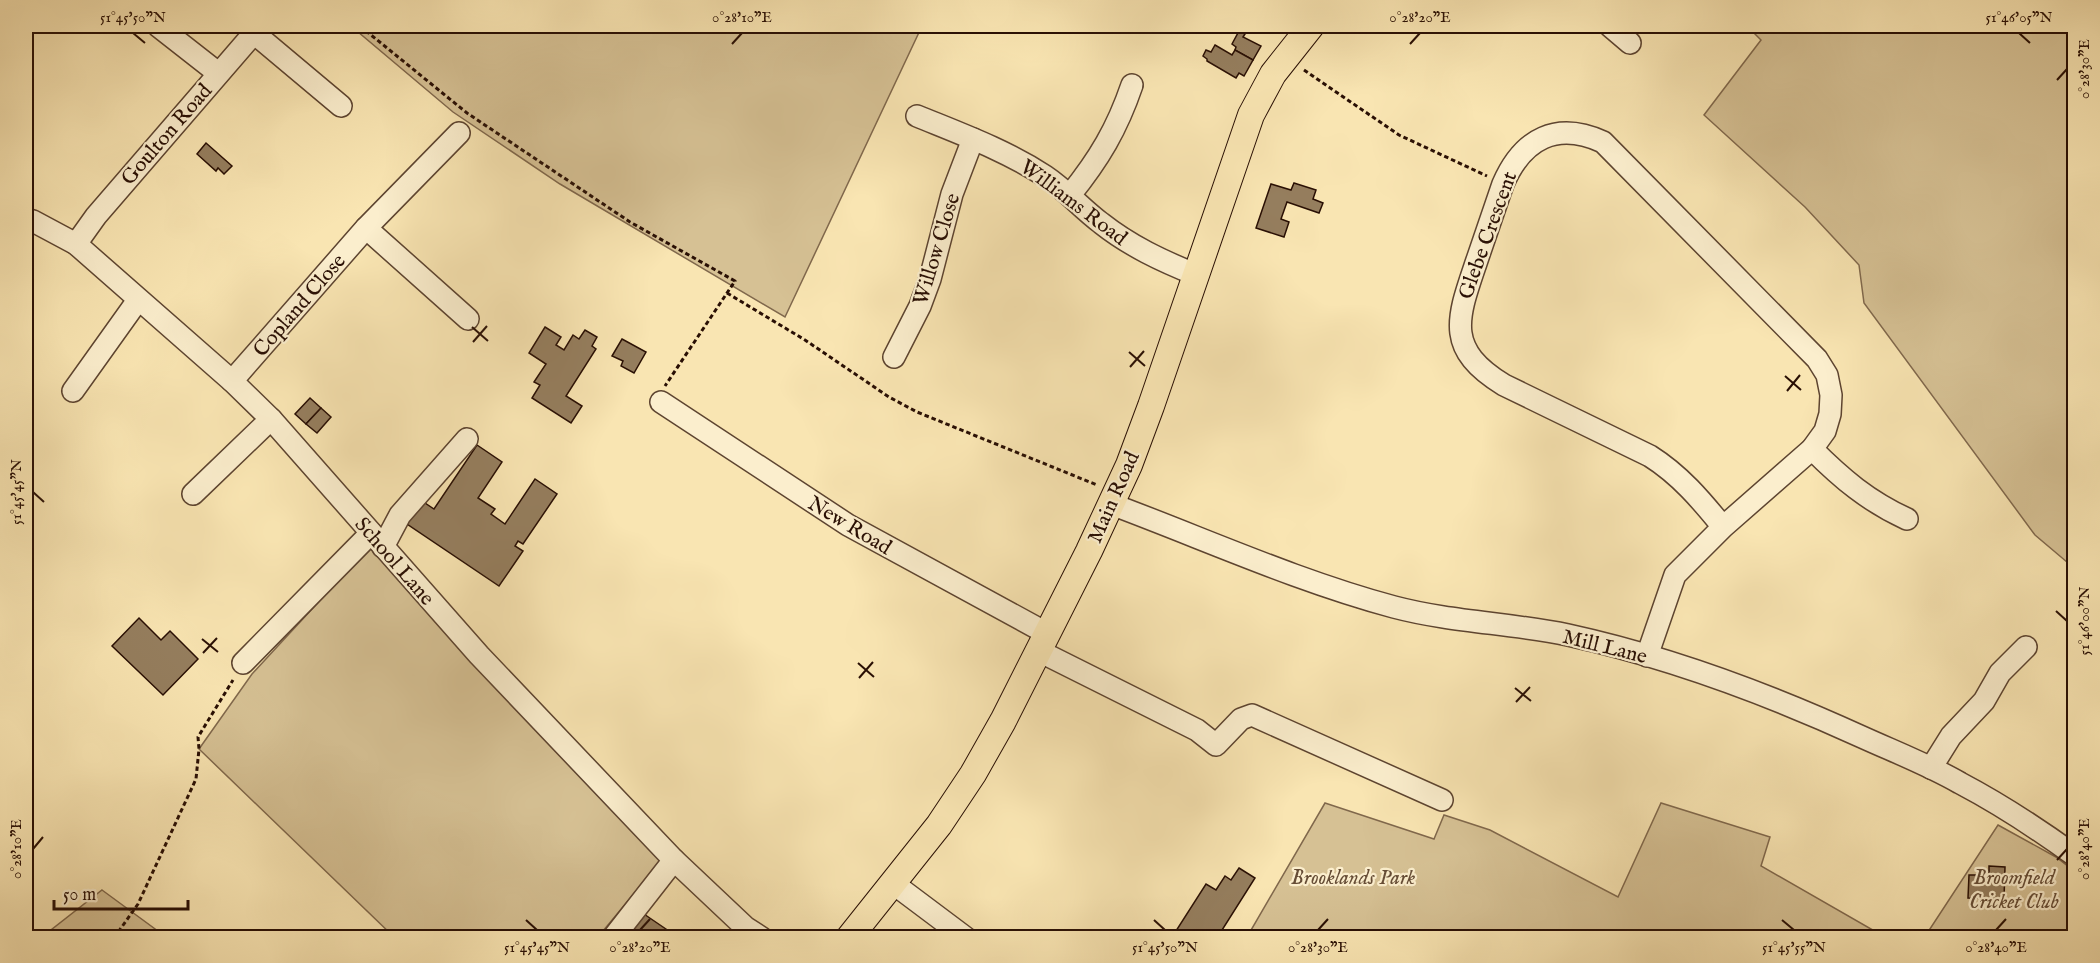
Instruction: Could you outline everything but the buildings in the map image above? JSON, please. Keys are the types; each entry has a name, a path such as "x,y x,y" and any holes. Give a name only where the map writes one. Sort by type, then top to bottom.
{"main road":[{"name":"Main Road","path":"849,938 939,825 973,774 1043,643 1107,496 1129,465 1251,115 1261,94 1285,57 1311,26"}],"street":[{"path":"158,26 218,73"},
{"path":"1612,26 1630,43"},
{"path":"257,29 342,106"},
{"name":"Goulton Road","path":"76,244 96,216 257,29"},
{"path":"1070,195 1095,165 1110,140 1124,110 1132,85"},
{"name":"Williams Road","path":"917,116 1013,156 1047,177 1099,222 1129,244 1158,260 1197,275"},
{"name":"Glebe Crescent","path":"1647,656 1675,575 1723,527 1812,449 1825,431 1830,414 1831,394 1827,375 1817,359 1603,142 1588,135 1570,132 1553,134 1537,140 1522,152 1510,167 1503,184 1461,308 1461,336 1465,350 1485,374 1504,386 1650,456 1670,469 1687,484 1723,527"},
{"name":"Copland Close","path":"232,381 366,228 459,133"},
{"name":"Willow Close","path":"894,357 920,306 930,279 952,194 973,139"},
{"name":"School Lane","path":"26,219 76,244 232,381 271,419 479,655 674,860 750,934"},
{"path":"366,228 468,319"},
{"path":"73,391 138,300"},
{"name":"New Road","path":"661,402 848,525 1043,643 1197,730 1216,745 1241,719 1252,715 1442,800"},
{"path":"193,494 271,419"},
{"path":"243,663 377,540 467,439"},
{"path":"1812,449 1855,490 1907,519"},
{"name":"Mill Lane","path":"1107,496 1268,564 1377,602 1431,615 1568,635 1647,656 1754,691 1805,711 1931,768 1998,805 2074,855"},
{"path":"1931,768 1951,736 1984,701 2000,672 2026,647"},
{"path":"613,938 674,860"},
{"path":"894,884 966,938"}],"path":[{"path":"360,26 466,113 630,222 735,281 662,391 661,402"},
{"path":"1285,57 1399,135 1503,184"},
{"path":"727,293 805,340 889,397 917,412 1107,496"},
{"path":"114,938 138,904 196,779 198,737 243,663"}],"green space":[{"path":"351,26 922,26 785,317 560,184 453,112"},
{"path":"1753,26 2074,26 2074,568 2035,535 1864,303 1859,265 1805,207 1704,115 1761,40 1750,29"},
{"path":"372,544 662,860 598,937 394,937 199,749 252,674"},
{"name":"Brooklands Park","path":"1325,803 1434,839 1444,815 1490,830 1618,897 1661,803 1770,837 1761,866 1885,937 1247,937"},
{"name":"Broomfield Cricket Club","path":"1998,825 2056,857 2074,871 2074,937 1924,938"},
{"path":"102,890 166,937 42,937"}]}
